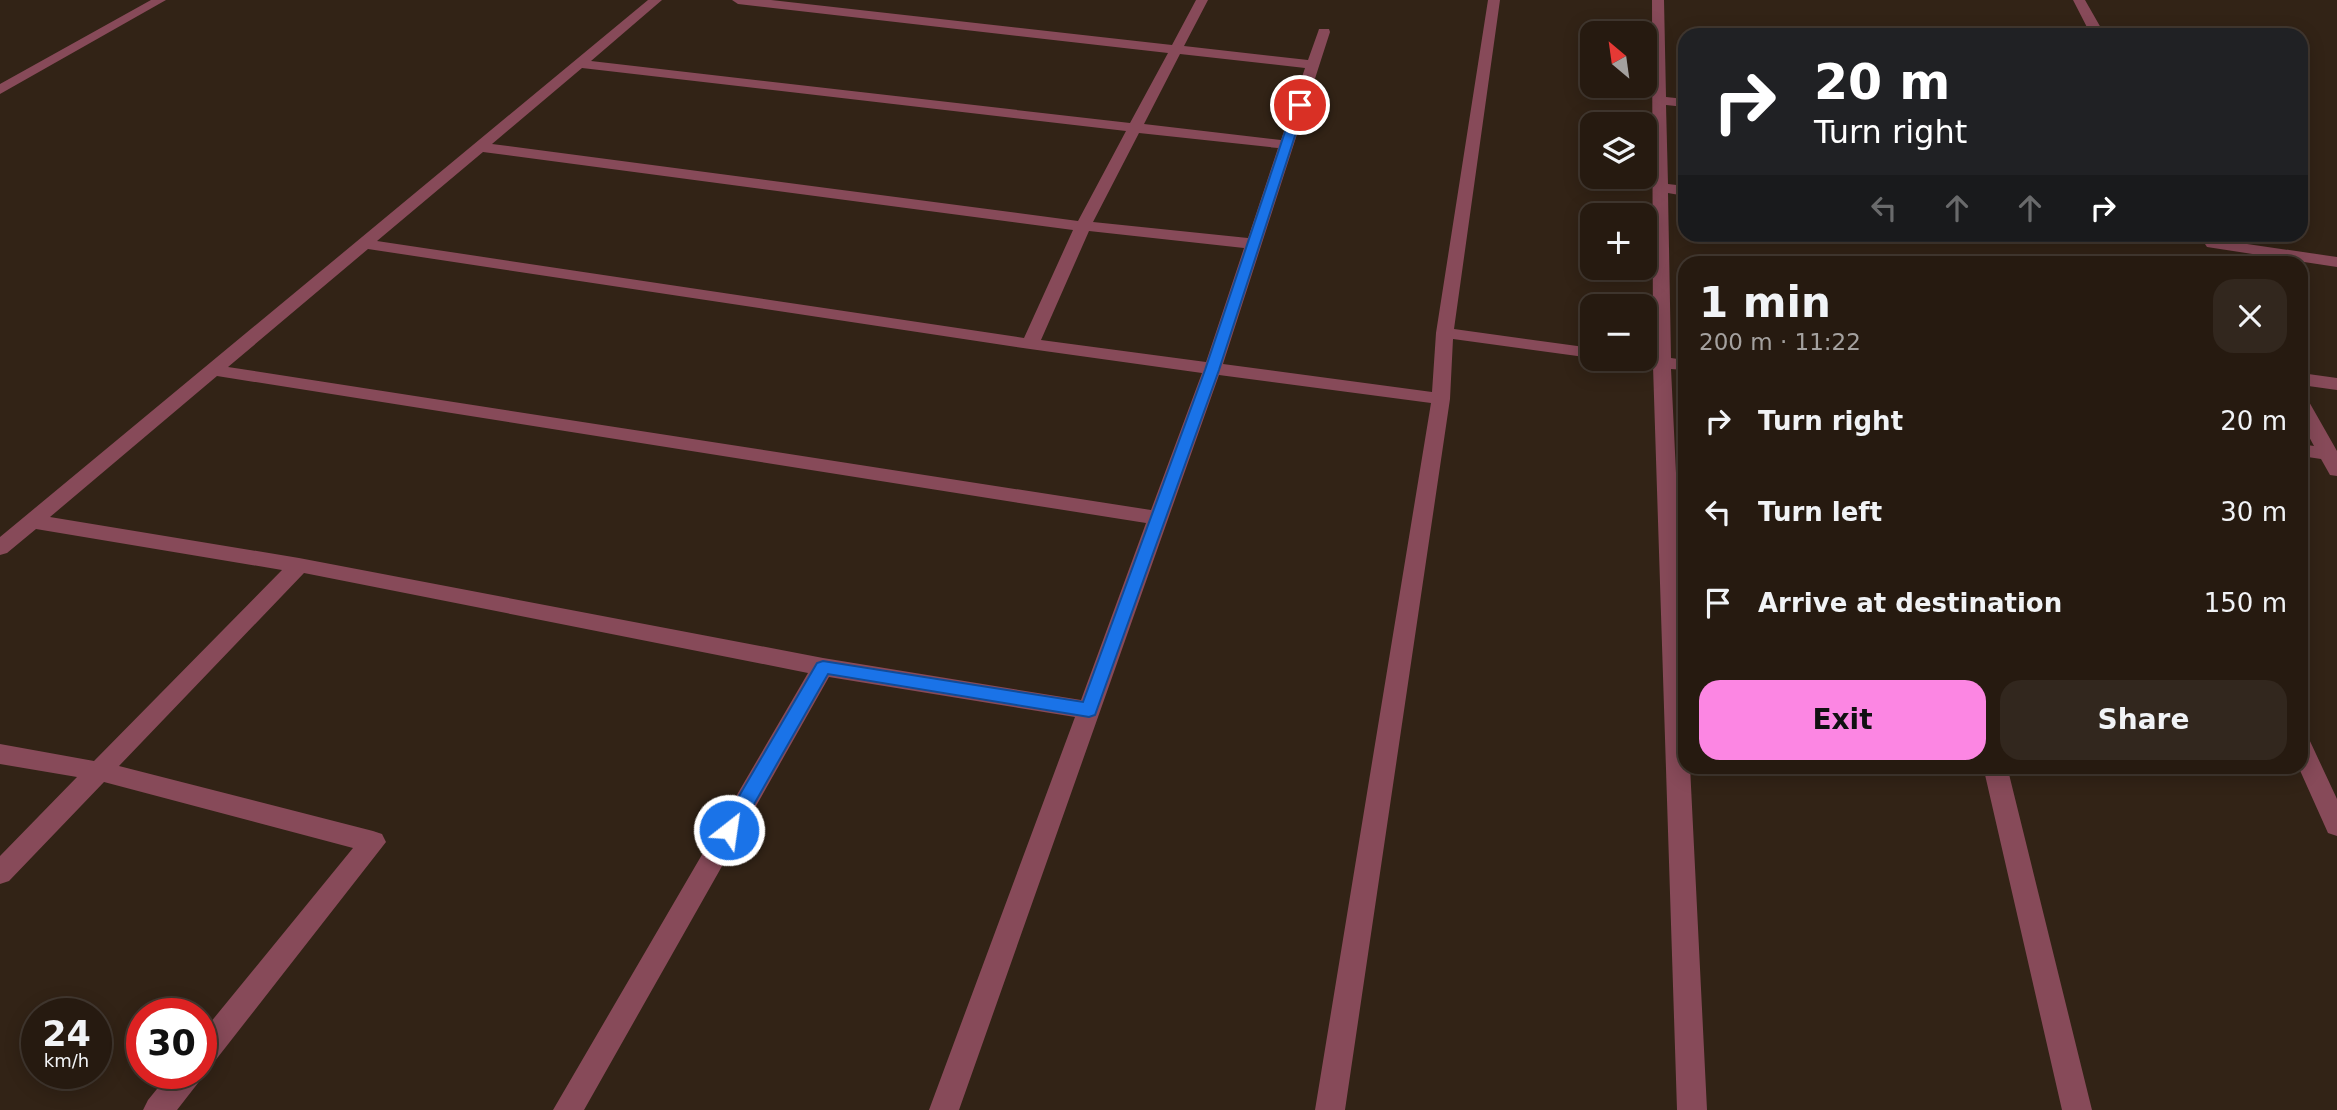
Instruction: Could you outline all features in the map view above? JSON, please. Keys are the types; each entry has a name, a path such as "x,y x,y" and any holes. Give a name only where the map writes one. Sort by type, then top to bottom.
{"street":[{"path":"0,90 160,0"},
{"path":"0,548 656,0"},
{"path":"738,0 1313,65"},
{"path":"1030,344 1083,226 1202,0"},
{"path":"1330,1110 1441,399 1446,333 1493,0"},
{"path":"1658,0 1662,362 1678,761"},
{"path":"2079,0 2094,28"},
{"path":"944,1110 1212,370 1324,32"},
{"path":"579,64 1286,145"},
{"path":"1660,100 1678,102"},
{"path":"480,147 1083,226 1254,244"},
{"path":"1661,188 1678,190"},
{"path":"2227,242 2337,261"},
{"path":"364,244 1030,344 1441,399"},
{"path":"1446,333 1580,351"},
{"path":"1657,361 1678,364"},
{"path":"212,370 1158,518"},
{"path":"2308,380 2337,384"},
{"path":"2308,417 2333,462"},
{"path":"2308,453 2333,462"},
{"path":"32,521 299,565 823,667 1089,710"},
{"path":"0,873 299,565"},
{"path":"568,1110 823,667"},
{"path":"0,754 98,771 373,842 217,1036"},
{"path":"2308,762 2337,826"},
{"path":"1679,774 1692,1110"},
{"path":"1997,774 2077,1110"},
{"path":"158,1110 175,1089"}],"route":[{"path":"729,830 823,667 1089,710 1212,370 1300,105"}]}
